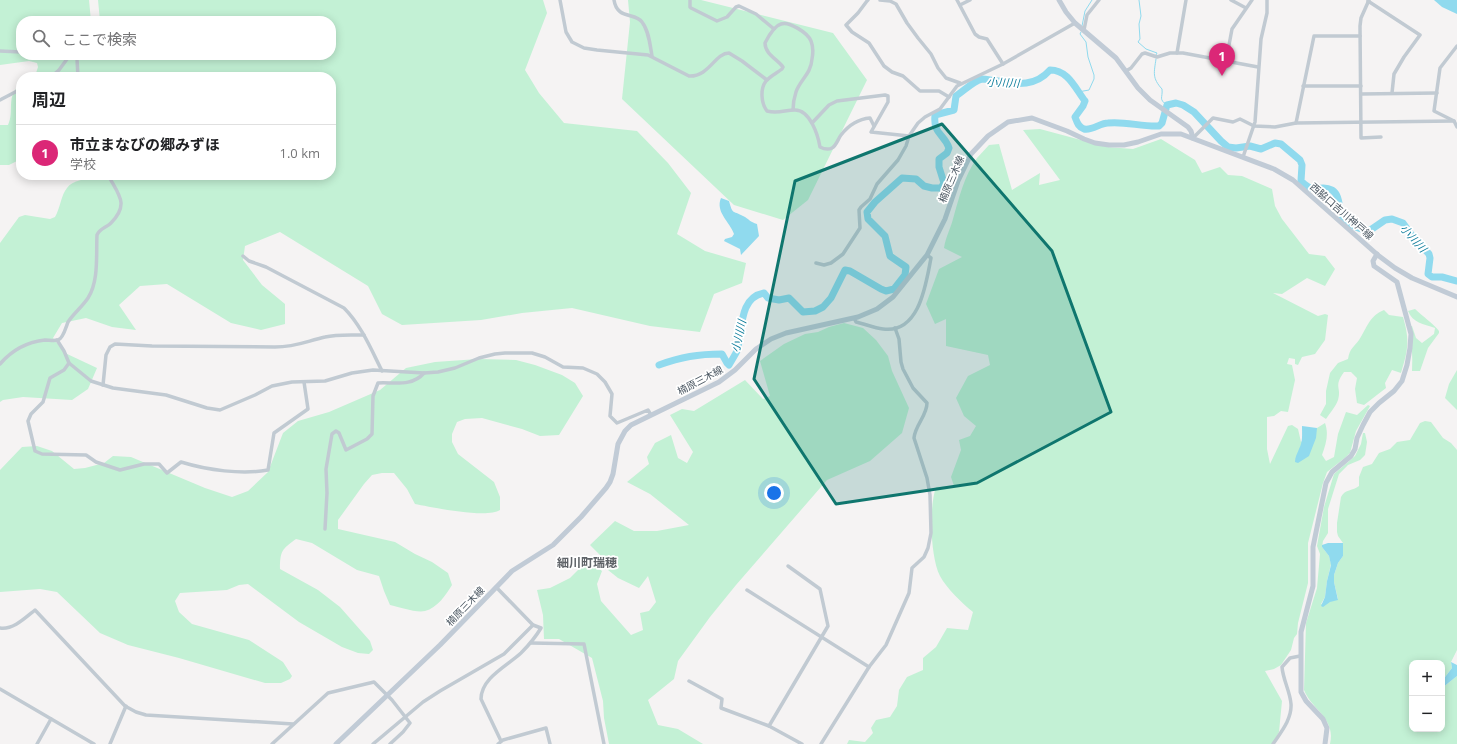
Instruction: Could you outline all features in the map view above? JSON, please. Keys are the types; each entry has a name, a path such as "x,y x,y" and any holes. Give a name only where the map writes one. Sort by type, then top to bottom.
{"main road":[{"path":"1060,0 1066,12 1079,26 1116,58 1138,88 1150,100 1188,127 1193,138"},
{"name":"楠原三木線","path":"336,744 452,633 512,571 553,545 606,488 613,474 618,444 625,431 631,425 719,382 735,370 756,349 772,339 786,333 854,318 877,309 893,298 927,255 945,219 958,182 971,154 988,136 1008,122 1032,118 1095,143 1109,145 1124,145 1161,134 1181,134 1193,138"},
{"name":"西脇口吉川神戸線","path":"1193,138 1274,169 1293,180 1376,254 1373,261 1374,266 1397,282 1411,334 1408,359 1402,381 1394,391 1370,412 1357,438 1355,449 1351,456 1332,472 1326,483 1313,547 1313,586 1301,632 1300,656 1301,692 1306,701 1323,719 1327,728 1325,744"},
{"path":"1376,254 1412,278 1457,297"}],"street":[{"path":"560,0 566,32 572,42 584,48 648,54 689,76 701,74 723,54 729,53 767,80"},
{"path":"614,0 619,11 640,20 643,23 647,32 652,56"},
{"path":"690,0 691,8 717,22 722,20 739,6 756,14 774,29"},
{"path":"868,0 846,26 852,32 869,43 884,66 892,72 902,76 920,91 939,91 949,96"},
{"path":"880,0 890,1 896,4 946,78 960,83"},
{"path":"957,0 975,34 987,39 1003,64"},
{"path":"960,5 970,0"},
{"path":"816,263 824,265 831,263 843,254 860,228 859,210 870,199 877,184 898,160 906,146 909,136 924,117 940,109 960,83 985,73 1079,26 1099,0"},
{"path":"1177,53 1186,0"},
{"path":"1231,0 1246,8"},
{"path":"1226,61 1232,29 1252,0"},
{"path":"1243,157 1244,150 1254,126 1258,67 1261,39 1267,13 1267,0"},
{"path":"1381,137 1361,138 1361,18 1369,1 1420,35 1394,74 1392,93"},
{"path":"793,110 796,91 808,74 811,66 812,45 811,39 807,34 788,24 781,24 774,29 767,39 765,46 768,52 783,67 767,80 763,90 762,101 763,106 767,111 783,112 793,110 804,114 812,123 817,134 820,147 824,149 834,147 848,127 856,122 870,118 874,126"},
{"path":"1296,123 1314,36 1360,36"},
{"path":"1457,46 1440,68 1438,73 1437,94 1434,111 1454,121 1457,127"},
{"path":"0,51 16,52"},
{"path":"1126,71 1131,68 1142,54 1145,53 1157,57 1165,54 1177,53 1258,67"},
{"path":"57,72 66,60"},
{"path":"78,60 78,72"},
{"path":"1303,86 1361,86"},
{"path":"0,100 16,92"},
{"path":"1361,94 1437,94"},
{"path":"812,123 829,105 837,101 885,95 889,99 888,102 871,132 909,136"},
{"path":"1193,138 1210,123 1213,118 1233,122 1240,119 1254,126 1275,127 1296,123 1454,121"},
{"path":"0,364 10,354 21,347 45,340 57,340 61,338 72,317 92,291 95,275 97,235 100,230 110,224 119,214 122,207 122,200 111,180"},
{"path":"854,318 856,322 884,329 895,328 908,322 919,306 923,296 931,258 927,255"},
{"path":"243,256 249,261 266,267 344,308 353,317 382,370"},
{"path":"821,744 869,667 886,645 909,593 912,568 924,557 928,548 931,533 930,494 927,478 914,438 914,432 927,409 927,403 913,388 903,369 899,339 895,328"},
{"path":"103,385 106,355 110,347 115,344 152,346 282,347 304,344 326,337 364,335"},
{"path":"57,340 69,363 91,381 129,391 166,395 207,408 220,410 272,386 292,382 325,381 352,373 382,370 424,373 438,372 456,368 479,358 505,352 532,353 545,357 563,367 583,368 597,374 605,382 612,394 610,416 617,423 648,410 651,414"},
{"path":"69,363 64,370 50,378 43,402 31,414 28,421 35,451 42,454 86,454 96,462 120,470 144,464 159,464 167,473 181,462 216,471 260,472 268,470 274,433 308,410 304,382"},
{"path":"325,529 328,492 326,469 332,434 336,431 339,432 346,450 367,439 372,434 373,396 378,383 408,383 419,379 424,373"},
{"path":"769,726 828,626 820,589 788,566"},
{"path":"496,587 533,625 541,628 531,643 493,676 484,686 481,692 482,704 500,742 546,728 550,744"},
{"path":"747,590 869,667"},
{"path":"0,628 6,629 22,620 35,610 126,706 146,715 293,724"},
{"path":"373,744 423,702 504,654 533,625"},
{"path":"531,643 584,644 604,744"},
{"path":"1274,744 1288,720 1291,703 1282,673 1282,667 1290,658 1300,656"},
{"path":"689,681 722,699 721,708 769,726 802,744"},
{"path":"272,744 328,693 374,682 410,723 390,744"},
{"path":"0,689 94,744"},
{"path":"110,744 126,706"},
{"path":"37,744 51,719"}],"highlighted area":[{"path":"942,124 1052,251 1111,412 977,483 836,504 754,379 795,181"}],"green space":[{"path":"0,0 89,0 91,16 16,16 16,60 336,60 336,16 100,16 98,0 543,0 547,13 525,70 539,93 564,123 637,131 668,163 691,193 677,234 705,251 746,263 742,283 714,294 700,332 650,326 572,308 522,313 481,320 402,325 382,314 368,286 280,232 245,246 243,260 262,285 285,304 285,324 261,330 231,323 167,284 140,286 119,305 136,330 112,327 86,318 62,323 53,338 65,353 97,368 88,389 72,400 23,397 3,400 0,402 0,243 19,217 25,215 50,219 55,217 63,194 69,185 80,180 336,180 336,72 36,72 38,67 37,63 29,61 0,65"},
{"path":"628,0 701,0 833,33 867,80 808,200 783,220 734,205 622,99 630,22"},
{"path":"16,89 16,162 9,165 0,165 0,125 8,125 11,114 13,94"},
{"path":"1040,129 1107,147 1133,149 1161,139 1195,160 1202,173 1220,167 1228,175 1242,176 1272,189 1275,206 1282,219 1309,254 1325,256 1335,269 1325,286 1307,278 1282,294 1273,293 1318,316 1325,314 1328,315 1325,340 1315,354 1302,357 1298,365 1295,364 1295,359 1289,358 1287,364 1292,365 1295,380 1288,412 1281,411 1274,416 1267,417 1267,449 1270,464 1288,426 1292,425 1298,429 1301,442 1325,423 1327,431 1325,447 1322,455 1326,461 1334,457 1338,434 1346,412 1357,415 1368,405 1370,406 1356,431 1350,453 1327,472 1323,483 1308,543 1308,583 1298,623 1297,634 1294,638 1291,650 1281,665 1274,669 1265,671 1282,701 1279,732 1273,744 847,744 849,740 865,742 873,733 871,728 876,720 890,717 897,706 899,690 907,677 923,670 923,658 936,647 947,628 968,630 973,612 947,586 940,576 937,567 932,544 932,507 936,487 954,486 951,477 961,450 959,440 970,436 976,426 964,416 956,398 968,376 990,365 988,355 946,346 946,319 935,324 926,304 939,269 962,257 944,248 962,187 972,165 989,145 999,144 1012,190 1040,173 1039,185 1060,180 1023,130"},
{"path":"1415,309 1439,331 1428,348 1420,371 1412,371 1411,326 1416,338 1422,343 1434,334 1435,328 1416,321 1408,311"},
{"path":"1384,310 1389,315 1403,317 1407,333 1407,345 1401,373 1392,370 1385,383 1386,388 1364,405 1357,403 1355,389 1357,378 1351,372 1344,372 1338,384 1338,400 1326,419 1320,415 1326,404 1326,391 1330,373 1338,363 1348,359 1351,350 1369,323 1375,316"},
{"path":"844,323 863,328 876,340 888,356 892,371 909,408 902,433 870,461 827,480 710,617 678,661 674,679 648,700 658,725 678,729 703,744 609,744 604,718 603,701 592,658 559,639 544,639 543,615 537,590 550,588 570,578 588,560 602,571 597,584 601,601 631,635 643,630 640,613 649,611 656,602 648,576 639,588 618,578 608,570 605,560 590,545 615,521 634,531 657,531 689,525 650,494 627,482 649,464 647,457 655,443 671,435 678,458 687,463 693,452 670,415 682,409 694,411 745,380 763,399 770,396 760,361 784,344 805,334 818,332"},
{"path":"478,359 516,360 535,365 562,375 575,383 583,396 559,435 540,436 522,429 482,418 465,419 457,422 452,434 452,442 458,454 494,482 500,497 500,510 493,512 472,513 445,510 415,504 407,489 394,473 382,473 372,475 338,520 338,529 395,542 432,562 448,573 452,585 441,601 425,611 412,611 390,605 379,576 357,570 312,543 296,539 285,548 281,554 280,569 318,590 340,607 370,641 373,650 369,654 358,653 342,647 299,622 248,584 239,585 227,590 180,593 175,601 179,612 192,624 249,640 283,662 292,676 290,679 281,683 265,683 128,645 100,633 57,592 40,589 0,592 0,470 22,447 37,446 52,451 74,469 104,463 113,456 131,457 205,488 232,497 248,491 268,472 283,433 298,421 329,412 380,390 406,368 435,362"},
{"path":"1457,370 1457,410 1445,398 1449,384"},
{"path":"1425,421 1431,422 1443,438 1451,443 1457,450 1457,650 1451,662 1452,668 1445,677 1445,660 1409,660 1409,732 1445,732 1445,686 1457,676 1457,744 1330,744 1330,727 1304,690 1306,623 1317,588 1320,554 1317,546 1324,507 1334,474 1355,456 1361,444 1363,433 1365,433 1367,442 1365,455 1360,460 1348,465 1339,474 1328,509 1328,533 1323,541 1322,547 1329,556 1331,564 1325,597 1321,604 1338,599 1334,575 1338,563 1343,556 1343,543 1337,532 1341,497 1347,491 1359,486 1359,477 1363,467 1372,464 1379,453 1390,449 1397,442 1410,440 1420,423"}],"water":[{"path":"1434,0 1457,0 1457,14 1442,7"},
{"path":"721,198 729,201 733,212 757,224 759,236 741,255 740,249 724,241 725,239 732,237 734,234 721,212"},
{"path":"1302,426 1317,428 1316,438 1309,456 1298,463 1295,462 1295,460 1301,444"},
{"path":"1328,543 1343,543 1343,556 1338,563 1334,575 1338,600 1330,602 1323,607 1321,606 1325,597 1331,565 1329,556 1322,545"},
{"path":"1451,662 1457,665 1457,676 1445,686 1445,677 1452,668"}],"waterway":[{"path":"1082,26 1085,11 1092,0"},
{"path":"1139,0 1141,16 1139,24 1140,39 1138,42 1146,49 1157,53 1156,55"},
{"path":"1078,92 1089,90 1094,79 1088,57 1086,42 1080,34 1081,32"},
{"path":"1156,59 1154,72 1155,78 1162,89 1162,100 1167,105"},
{"name":"小川川","path":"659,365 690,356 722,354 729,365 737,351 743,316 746,308 750,301 756,296 764,293 768,298 779,300 789,298 803,312 815,311 823,307 831,298 845,270 850,271 886,291 894,289 905,275 906,267 890,256 885,236 868,219 867,212 875,202 902,178 916,179 924,186 941,188 944,183 939,167 939,159 947,153 949,148 937,130 935,115 954,110 956,96 979,80 984,79 1013,83 1026,83 1039,79 1050,70 1062,73 1066,76 1085,101 1075,117 1079,126 1084,129 1090,129 1105,123 1127,123 1146,126 1159,126 1162,123 1167,105 1176,103 1183,105 1194,112 1228,147 1236,148 1250,146 1261,149 1275,143 1281,144 1300,160 1302,165 1301,181 1310,188 1328,188 1337,195 1342,216 1347,222 1358,228 1369,231 1385,220 1392,219 1403,223 1413,237 1429,254 1428,274 1432,277 1442,277 1457,281"}],"place":[{"name":"市立まなびの郷みずほ","path":"1222,76"}],"district":[{"name":"細川町瑞穂","path":"587,562"}]}
